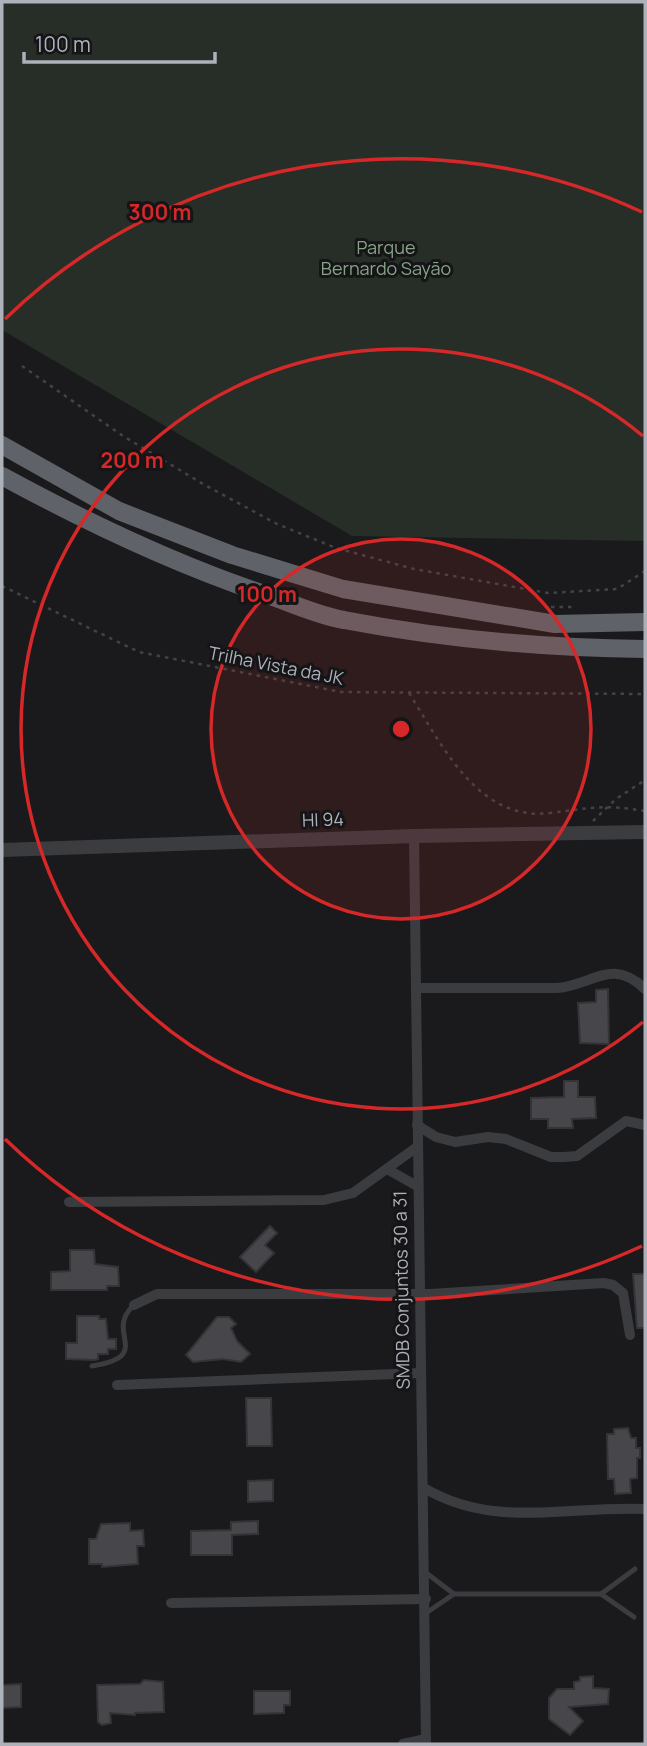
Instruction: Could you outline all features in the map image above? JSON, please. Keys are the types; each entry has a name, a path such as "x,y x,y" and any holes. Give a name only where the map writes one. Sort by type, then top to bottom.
{"highway":[{"path":"2,445 119,511 232,555 343,589 555,624 645,622"},
{"path":"2,476 140,548 234,584 341,620 483,640 573,648 645,649"}],"street":[{"name":"HI 94","path":"2,850 414,836 645,832"},
{"name":"SMDB Conjuntos 30 a 31","path":"414,836 426,1742"},
{"path":"416,988 557,988 569,987 608,972 628,976 645,989"},
{"path":"417,1125 436,1137 455,1142 488,1137 506,1139 551,1157 577,1156 626,1121 645,1125"},
{"path":"69,1202 324,1200 353,1194 417,1147"},
{"path":"387,1169 417,1186"},
{"path":"134,1304 157,1294 419,1294 604,1283 623,1293 630,1335"},
{"path":"117,1385 421,1374"},
{"path":"424,1488 447,1502 465,1508 507,1513 563,1514 645,1509"},
{"path":"171,1603 426,1599"},
{"path":"403,1744 426,1742"}],"lane":[{"path":"92,1366 119,1362 124,1356 125,1322 128,1311 134,1304"},
{"path":"601,1594 635,1569"},
{"path":"425,1572 454,1594"},
{"path":"426,1614 454,1594 601,1594 634,1617"}],"path":[{"path":"22,366 123,436 203,484 277,524 336,548 414,569 548,593 617,589 645,571"},
{"name":"Trilha Vista da JK","path":"2,586 139,652 341,692 645,694"},
{"path":"544,607 582,607"},
{"path":"408,693 451,760 482,795 523,814 610,805 645,811"},
{"path":"581,833 610,805 645,780"}],"green space":[{"name":"Parque Bernardo Sayão","path":"2,2 645,2 645,541 352,536 2,330"}],"building":[{"path":"608,989 609,1044 580,1043 578,1003 596,1002 596,990"},
{"path":"564,1081 578,1081 578,1097 595,1097 596,1118 572,1119 573,1128 548,1128 548,1119 531,1119 531,1098 564,1097"},
{"path":"270,1226 277,1233 265,1245 274,1253 256,1272 240,1257"},
{"path":"70,1250 94,1250 95,1264 118,1267 119,1286 107,1286 107,1290 51,1290 51,1272 70,1271"},
{"path":"633,1274 645,1274 645,1328 637,1328"},
{"path":"77,1316 99,1316 99,1319 106,1319 108,1339 116,1339 116,1349 108,1349 108,1354 98,1354 98,1359 95,1360 66,1359 66,1343 77,1343"},
{"path":"217,1317 229,1317 236,1324 231,1328 237,1341 250,1354 241,1362 223,1359 193,1362 186,1355"},
{"path":"246,1398 271,1398 272,1446 247,1446"},
{"path":"628,1428 631,1438 636,1438 636,1448 640,1448 637,1478 630,1479 631,1493 615,1494 614,1479 608,1479 607,1434 614,1434 614,1429"},
{"path":"273,1480 273,1501 248,1502 248,1481"},
{"path":"258,1521 258,1534 232,1535 232,1555 191,1555 191,1531 231,1530 231,1522"},
{"path":"130,1523 130,1531 143,1530 144,1546 137,1546 138,1564 102,1567 102,1564 89,1564 89,1539 96,1539 101,1524"},
{"path":"593,1676 593,1688 609,1689 608,1704 569,1707 583,1721 570,1735 549,1719 549,1698 557,1689 574,1689 574,1682 580,1681 580,1677"},
{"path":"144,1680 163,1682 164,1712 135,1715 110,1713 111,1723 102,1725 98,1722 97,1685 140,1684"},
{"path":"21,1684 21,1707 2,1708 2,1685"},
{"path":"254,1691 290,1691 290,1705 284,1705 284,1713 254,1714"}]}
